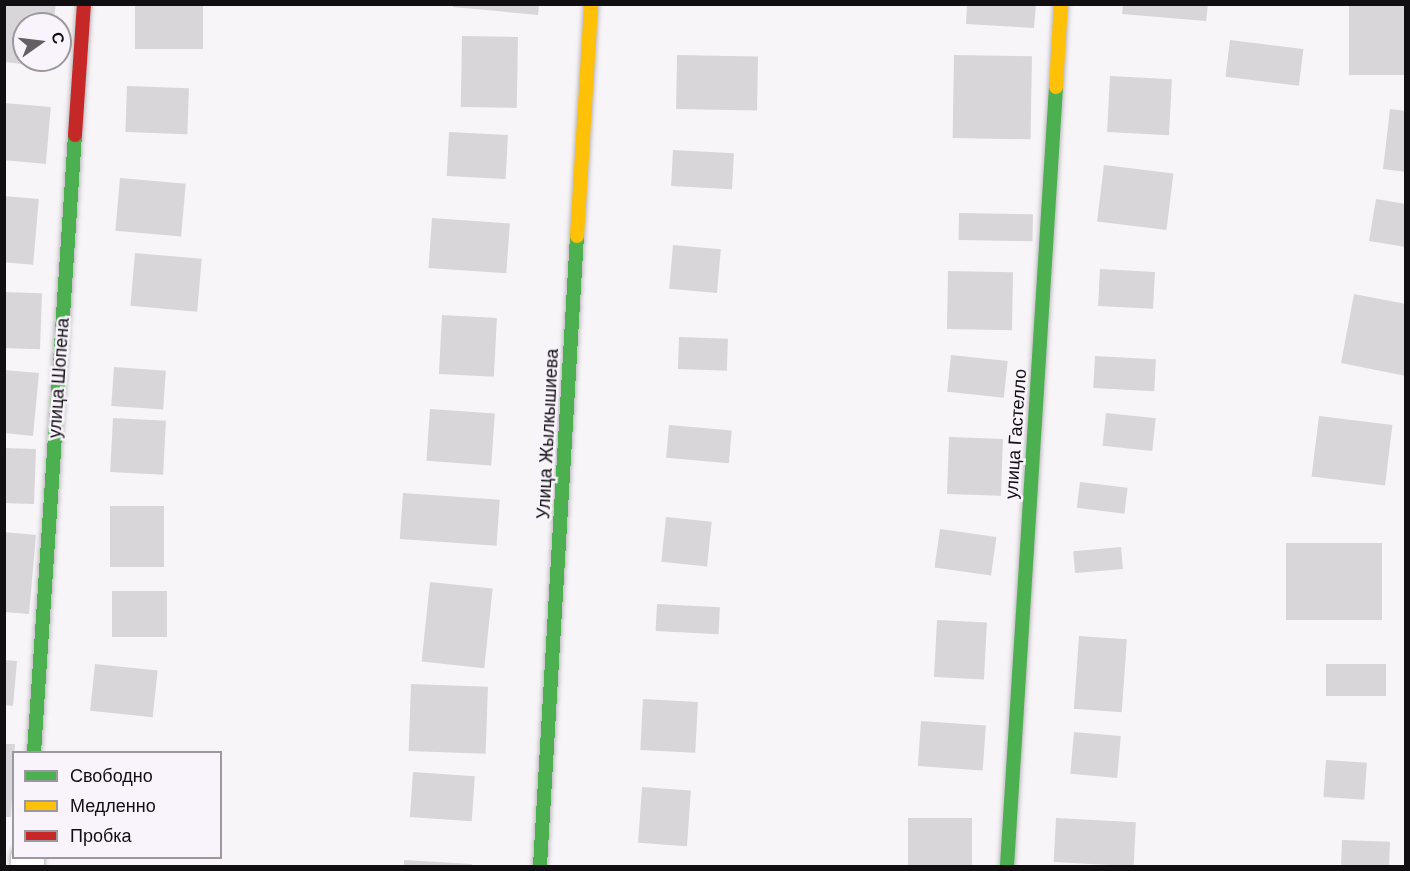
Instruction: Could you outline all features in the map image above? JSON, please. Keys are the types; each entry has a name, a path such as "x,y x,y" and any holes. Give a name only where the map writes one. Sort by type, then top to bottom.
{"street":[{"name":"улица Шопена","path":"34,751 84,4"},
{"name":"Улица Жылкышиева","path":"540,867 591,4"},
{"name":"улица Гастелло","path":"1007,867 1061,4"}],"building":[{"path":"4,4 56,4 55,12 12,12 12,63 4,62"},
{"path":"135,4 203,4 203,49 135,49"},
{"path":"453,4 539,4 538,15 453,7"},
{"path":"967,4 1036,4 1034,28 966,24"},
{"path":"1349,4 1406,4 1406,75 1349,75"},
{"path":"1123,5 1208,5 1206,21 1122,14"},
{"path":"462,36 518,37 517,108 461,107"},
{"path":"1230,40 1303,49 1299,86 1225,77"},
{"path":"677,55 758,56 757,110 676,109"},
{"path":"954,55 1032,56 1031,139 953,138"},
{"path":"1110,76 1172,79 1169,135 1107,132"},
{"path":"127,86 189,88 187,134 125,132"},
{"path":"4,103 51,107 46,164 4,160"},
{"path":"1390,109 1406,111 1406,172 1383,169"},
{"path":"449,132 508,135 506,179 447,176"},
{"path":"673,150 734,153 732,189 671,186"},
{"path":"1104,165 1173,174 1167,230 1097,222"},
{"path":"120,178 186,184 181,237 115,231"},
{"path":"4,196 39,199 33,265 4,262"},
{"path":"1376,199 1406,204 1406,247 1369,241"},
{"path":"959,213 1033,214 1033,241 959,240"},
{"path":"432,218 510,223 506,273 429,268"},
{"path":"673,245 721,249 717,293 669,289"},
{"path":"135,253 202,259 197,312 130,306"},
{"path":"1100,269 1155,272 1153,309 1098,306"},
{"path":"948,271 1013,272 1012,330 947,329"},
{"path":"4,292 42,293 40,349 4,348"},
{"path":"1354,294 1406,304 1406,376 1341,363"},
{"path":"442,315 497,318 494,377 439,374"},
{"path":"679,337 728,339 727,371 678,369"},
{"path":"951,355 1008,361 1004,398 947,392"},
{"path":"1095,356 1156,359 1154,391 1093,388"},
{"path":"114,367 166,371 163,410 111,406"},
{"path":"4,370 39,373 33,436 4,433"},
{"path":"430,409 495,414 491,465 426,461"},
{"path":"1106,413 1156,418 1152,451 1103,446"},
{"path":"1319,416 1392,425 1385,486 1312,477"},
{"path":"113,418 166,421 163,475 110,472"},
{"path":"669,425 732,430 729,463 666,458"},
{"path":"949,437 1003,439 1001,496 947,494"},
{"path":"4,448 36,449 34,504 4,503"},
{"path":"1080,482 1128,488 1124,514 1077,508"},
{"path":"403,493 500,500 497,546 400,539"},
{"path":"110,506 164,506 164,567 110,567"},
{"path":"666,517 712,522 707,567 661,562"},
{"path":"940,529 996,537 991,576 935,568"},
{"path":"4,532 36,535 29,614 4,612"},
{"path":"1286,543 1382,543 1382,620 1286,620"},
{"path":"1121,547 1123,569 1075,573 1073,551"},
{"path":"430,582 493,589 484,668 422,662"},
{"path":"112,591 167,591 167,637 112,637"},
{"path":"657,604 720,607 719,634 656,631"},
{"path":"937,620 987,623 984,680 934,677"},
{"path":"1079,636 1127,639 1122,712 1074,709"},
{"path":"4,660 17,661 13,706 4,705"},
{"path":"95,664 158,671 153,717 90,711"},
{"path":"1326,664 1386,664 1386,696 1326,696"},
{"path":"411,684 488,687 486,754 409,751"},
{"path":"643,699 698,702 695,753 640,750"},
{"path":"921,721 986,726 983,770 918,766"},
{"path":"1074,732 1121,736 1117,778 1070,774"},
{"path":"4,744 15,744 15,751 12,751 11,817 4,817"},
{"path":"1326,760 1367,763 1364,800 1323,797"},
{"path":"413,772 475,776 472,821 410,817"},
{"path":"642,787 691,790 687,846 638,843"},
{"path":"908,818 972,818 972,866 908,866"},
{"path":"1056,818 1136,822 1134,866 1054,862"},
{"path":"1342,840 1390,842 1389,866 1341,866"},
{"path":"404,860 472,864 472,866 404,866"}],"traffic: fast":[{"path":"1007,866 1056,87"},
{"path":"34,751 75,135"},
{"path":"540,866 577,236"}],"traffic: slow":[{"path":"577,236 591,4"},
{"path":"1056,87 1061,4"}],"traffic: jam":[{"path":"75,135 84,4"}]}
